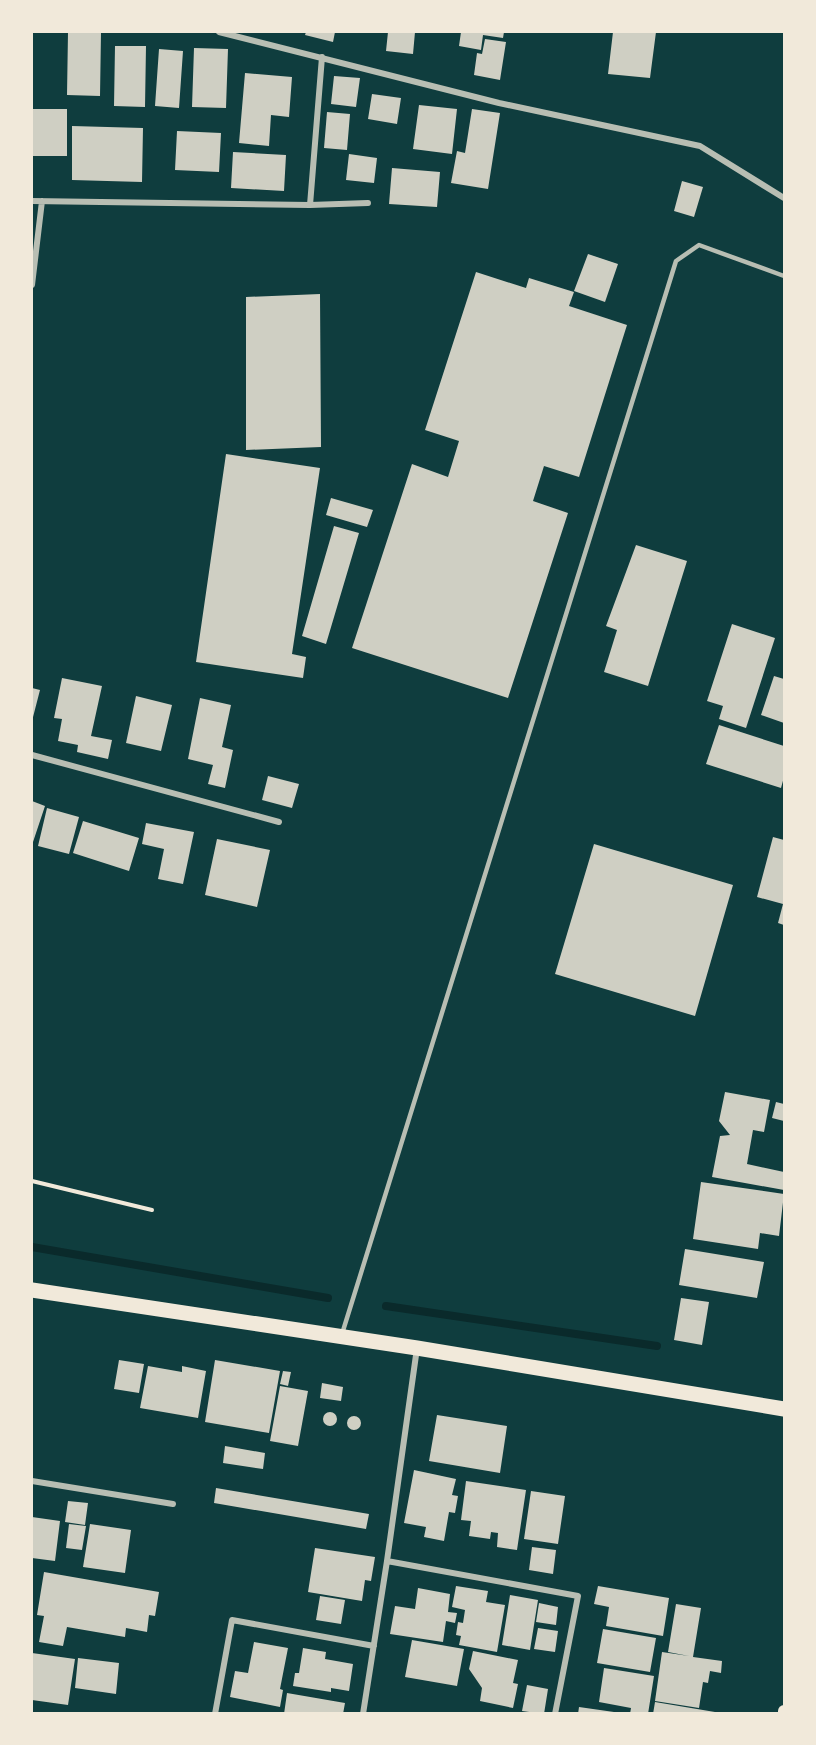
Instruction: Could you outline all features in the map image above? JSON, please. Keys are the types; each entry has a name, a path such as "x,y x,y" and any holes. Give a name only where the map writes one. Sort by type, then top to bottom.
{"main road":[{"path":"32,1290 417,1348 784,1409"}],"street":[{"path":"219,32 499,103 700,146 784,198"},
{"path":"310,205 322,57"},
{"path":"32,201 310,205 368,203"},
{"path":"32,285 42,201"},
{"path":"32,755 279,822"},
{"path":"363,1713 417,1348"},
{"path":"32,1481 173,1504"},
{"path":"387,1561 578,1596 555,1713"},
{"path":"215,1713 232,1620 374,1646"}],"lane":[{"path":"341,1336 676,261 699,245 784,276"}],"path":[{"path":"32,1181 152,1210"}],"building":[{"path":"68,32 101,32 100,96 67,95"},
{"path":"306,32 335,32 333,42 305,35"},
{"path":"388,32 415,32 413,54 386,51"},
{"path":"461,32 504,32 503,38 483,35 481,50 459,46"},
{"path":"613,32 656,32 650,78 608,74"},
{"path":"485,39 506,42 500,80 474,75 477,53 482,54"},
{"path":"115,46 146,46 145,107 114,106"},
{"path":"194,48 228,49 226,108 192,107"},
{"path":"159,49 183,51 179,108 155,106"},
{"path":"245,73 292,77 289,117 271,115 269,146 239,143"},
{"path":"334,76 360,78 356,107 331,104"},
{"path":"372,94 401,98 397,124 368,119"},
{"path":"419,105 457,109 452,154 413,149"},
{"path":"32,109 67,109 67,156 32,156"},
{"path":"472,109 500,113 488,189 451,183 457,151 465,153"},
{"path":"327,112 350,114 347,150 324,148"},
{"path":"72,126 143,128 142,182 72,180"},
{"path":"177,131 221,133 219,172 175,170"},
{"path":"233,152 286,155 284,191 231,188"},
{"path":"349,154 377,158 374,183 346,180"},
{"path":"392,168 440,172 437,207 389,204"},
{"path":"682,181 703,187 694,217 674,211"},
{"path":"588,254 618,264 605,302 574,291"},
{"path":"476,272 526,288 529,278 574,292 569,306 627,325 579,477 544,466 533,501 568,513 508,698 352,648 412,464 448,477 459,441 425,430"},
{"path":"320,294 321,447 246,450 246,297"},
{"path":"226,454 320,468 292,654 306,657 303,678 196,662"},
{"path":"331,498 373,510 367,527 326,515"},
{"path":"334,526 359,533 326,644 302,636"},
{"path":"636,545 687,561 648,686 604,672 617,630 606,626"},
{"path":"732,624 775,638 746,728 719,719 723,706 707,701"},
{"path":"774,676 784,679 784,723 761,715"},
{"path":"62,678 102,686 91,736 112,740 108,759 77,752 78,745 58,741 62,719 54,718"},
{"path":"32,688 40,690 32,721"},
{"path":"136,696 172,705 161,751 126,743"},
{"path":"200,698 231,705 222,747 233,750 225,788 208,784 213,765 188,759"},
{"path":"719,725 784,746 784,777 781,788 706,764"},
{"path":"268,776 299,784 292,808 262,800"},
{"path":"32,801 45,806 32,845"},
{"path":"47,808 79,817 69,854 38,846"},
{"path":"83,821 139,838 129,871 73,853"},
{"path":"146,823 194,832 183,884 158,879 164,849 142,844"},
{"path":"773,837 784,840 784,925 778,923 783,904 757,897"},
{"path":"217,839 270,850 257,907 205,895"},
{"path":"594,844 733,885 695,1016 555,974"},
{"path":"725,1092 770,1100 764,1132 753,1130 747,1164 784,1172 784,1190 712,1177 720,1136 730,1135 719,1121"},
{"path":"776,1102 784,1104 784,1121 772,1118"},
{"path":"701,1182 784,1194 779,1236 760,1233 758,1249 693,1239"},
{"path":"685,1249 764,1262 757,1298 679,1285"},
{"path":"681,1298 709,1302 702,1345 674,1340"},
{"path":"119,1360 144,1364 139,1393 114,1389"},
{"path":"215,1360 280,1371 269,1433 205,1422"},
{"path":"148,1366 182,1372 182,1366 206,1371 198,1418 140,1408"},
{"path":"283,1371 291,1372 288,1386 280,1384"},
{"path":"322,1383 343,1387 341,1401 320,1398"},
{"path":"280,1386 308,1391 298,1446 270,1441"},
{"path":"327,1412 333,1412 337,1419 333,1426 327,1426 323,1422 323,1416"},
{"path":"437,1415 507,1426 500,1473 429,1461"},
{"path":"351,1416 357,1416 361,1423 357,1430 351,1430 347,1426 347,1420"},
{"path":"225,1446 265,1453 263,1469 223,1463"},
{"path":"414,1470 456,1479 452,1495 458,1496 455,1513 449,1512 444,1541 424,1537 426,1527 404,1523"},
{"path":"466,1481 526,1490 517,1550 497,1547 498,1533 491,1532 490,1539 469,1536 471,1521 461,1520"},
{"path":"216,1488 369,1514 366,1529 214,1503"},
{"path":"531,1491 565,1496 558,1544 524,1539"},
{"path":"68,1501 88,1503 85,1525 65,1522"},
{"path":"32,1517 60,1521 55,1561 32,1558"},
{"path":"69,1524 86,1526 82,1550 66,1548"},
{"path":"90,1524 131,1530 125,1573 83,1567"},
{"path":"532,1547 556,1550 553,1574 529,1570"},
{"path":"315,1548 375,1557 371,1581 365,1580 362,1601 308,1592"},
{"path":"44,1572 159,1592 155,1616 149,1615 147,1632 126,1628 125,1637 67,1627 63,1646 39,1642 44,1616 37,1615"},
{"path":"456,1586 488,1591 486,1602 505,1605 497,1652 459,1645 461,1636 456,1635 458,1622 463,1623 465,1610 452,1607"},
{"path":"598,1586 669,1598 663,1636 606,1626 609,1607 594,1604"},
{"path":"418,1588 450,1594 448,1612 457,1613 455,1623 446,1621 443,1642 390,1634 395,1606 415,1609"},
{"path":"510,1595 538,1600 530,1650 502,1645"},
{"path":"320,1596 345,1600 341,1624 316,1620"},
{"path":"539,1603 558,1607 556,1625 536,1622"},
{"path":"676,1604 701,1608 693,1657 722,1661 721,1673 710,1671 708,1683 703,1682 699,1708 655,1701 662,1652 689,1656 668,1652"},
{"path":"538,1628 558,1631 555,1652 534,1649"},
{"path":"603,1629 656,1638 650,1672 597,1663"},
{"path":"412,1640 464,1649 457,1686 405,1677"},
{"path":"254,1642 288,1648 280,1689 283,1690 280,1707 230,1697 235,1671 248,1673"},
{"path":"303,1648 326,1652 325,1659 353,1664 349,1691 331,1688 331,1692 293,1686 295,1673 299,1673"},
{"path":"473,1651 518,1660 513,1683 518,1684 513,1708 480,1701 482,1688 469,1669"},
{"path":"32,1653 75,1659 68,1705 32,1700"},
{"path":"78,1658 119,1663 116,1694 75,1688"},
{"path":"604,1668 654,1676 648,1714 630,1714 631,1708 599,1702"},
{"path":"527,1685 548,1689 544,1714 522,1711"},
{"path":"287,1693 345,1703 343,1714 284,1714"},
{"path":"655,1702 715,1712 715,1714 653,1714"},
{"path":"579,1707 614,1712 613,1714 578,1714"}],"waterway":[{"path":"32,1247 328,1298"},
{"path":"386,1306 657,1346"}]}
